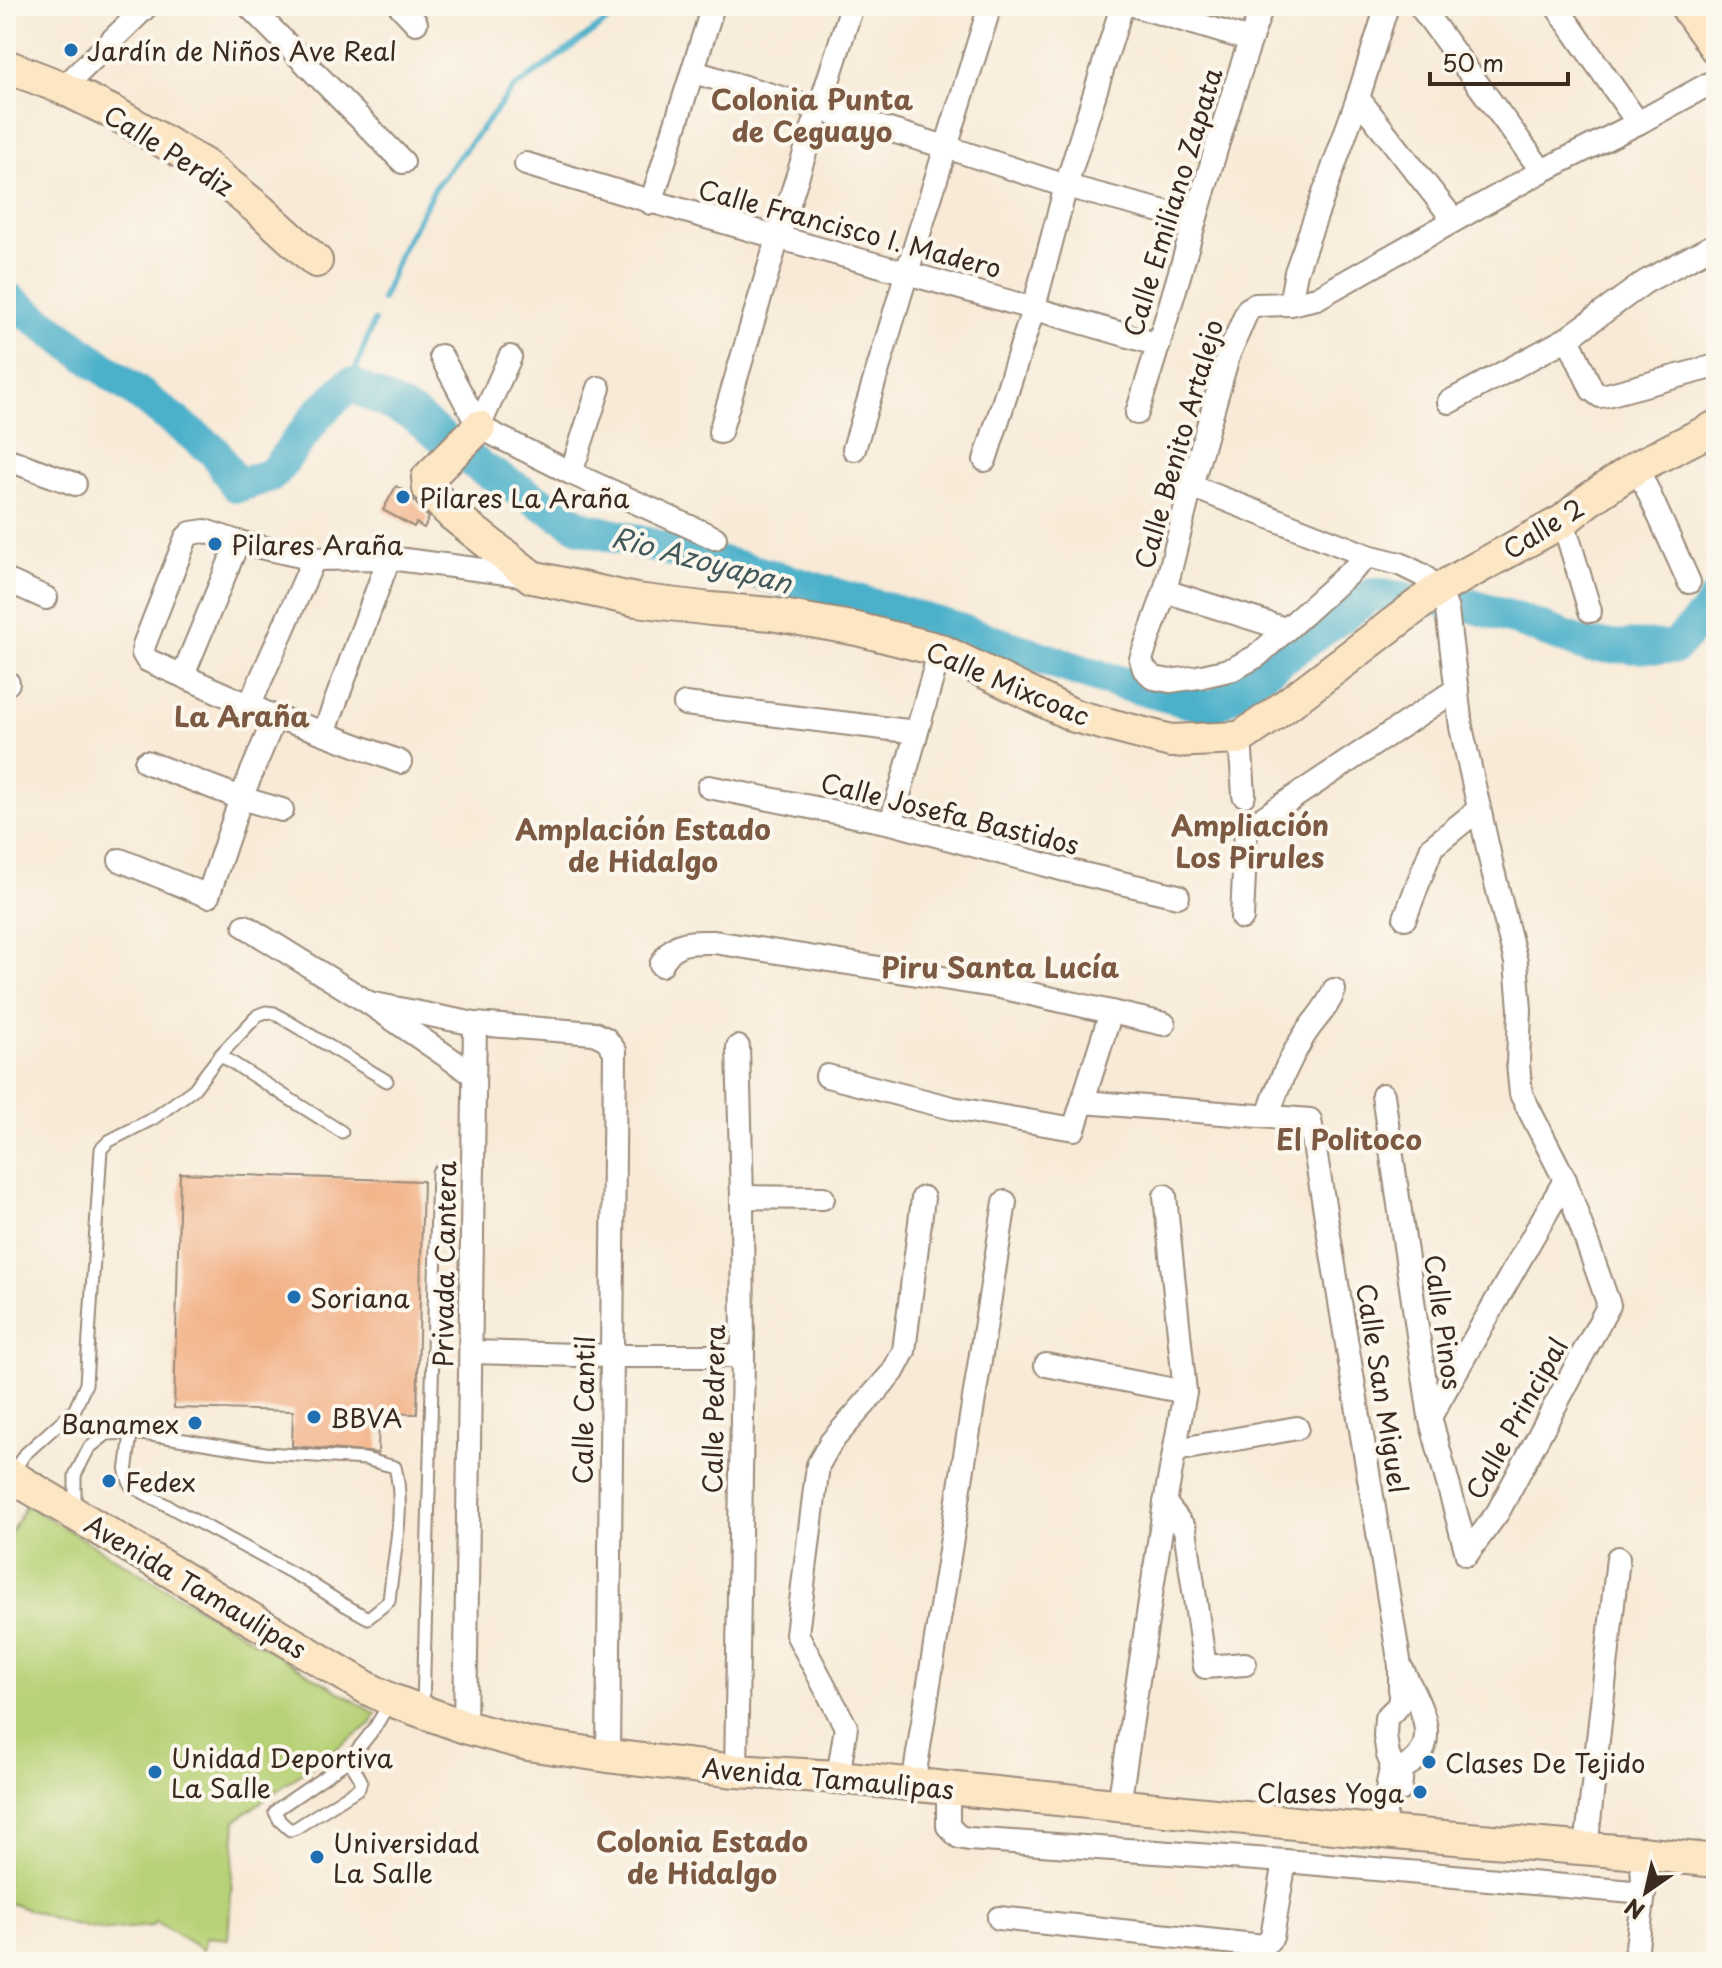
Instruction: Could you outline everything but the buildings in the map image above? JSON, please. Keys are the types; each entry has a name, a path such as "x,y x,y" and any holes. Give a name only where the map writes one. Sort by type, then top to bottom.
{"street":[{"path":"63,88 147,6"},
{"path":"249,6 403,162"},
{"path":"400,6 416,23"},
{"path":"651,203 713,6"},
{"path":"720,432 852,6"},
{"path":"854,449 990,6"},
{"path":"985,460 1034,307 1066,186 1122,6"},
{"path":"1136,6 1250,40"},
{"name":"Calle Emiliano Zapata","path":"1137,413 1262,6"},
{"path":"1387,6 1296,272 1290,304 1317,298 1542,171 1716,80"},
{"path":"1420,6 1542,171"},
{"path":"1556,6 1638,123"},
{"path":"1686,6 1716,48"},
{"name":"Calle Perdiz","path":"6,66 63,88 116,114 204,165 316,261"},
{"path":"694,72 1066,186 1195,220"},
{"path":"1358,98 1454,220"},
{"name":"Calle Francisco I. Madero","path":"526,164 651,203 1034,307 1159,345"},
{"path":"1449,402 1568,338 1645,282 1716,244"},
{"name":"Calle Benito Artalejo","path":"1165,591 1285,629 1257,656 1233,669 1198,677 1170,681 1154,678 1144,669 1141,659 1165,591 1228,356 1248,309 1255,305 1290,304"},
{"path":"1568,338 1592,390 1600,396 1716,366"},
{"path":"441,356 469,437"},
{"path":"510,357 469,437 428,478 429,489 453,515 532,577"},
{"path":"571,473 599,388"},
{"name":"Calle 2","path":"1439,589 1563,521 1637,467 1716,427"},
{"path":"469,437 571,473 715,538"},
{"path":"6,459 75,484"},
{"path":"1637,467 1689,582"},
{"path":"1191,486 1368,556 1400,564 1422,575 1439,589 1447,610 1461,727 1516,962 1521,1094 1565,1180 1430,1417"},
{"path":"1563,521 1590,611"},
{"path":"400,762 275,717 152,663 143,653 144,645 186,538 191,533 205,531 238,542 314,559 389,558 532,577"},
{"path":"183,675 238,542"},
{"path":"1285,629 1368,556"},
{"path":"324,733 389,558"},
{"path":"250,704 314,559"},
{"name":"Calle Mixcoac","path":"532,577 636,600 771,614 857,629 940,650 1075,716 1171,741 1240,738"},
{"path":"6,580 46,598"},
{"path":"1244,795 1240,738 1439,589"},
{"path":"891,823 940,650"},
{"path":"1242,918 1246,829 1457,689"},
{"path":"685,704 916,732"},
{"path":"120,860 208,896 241,798 275,717"},
{"path":"146,762 282,810"},
{"name":"Calle Josefa Bastidos","path":"709,787 891,823 1061,869 1178,896"},
{"path":"1405,918 1432,847 1479,809"},
{"path":"245,926 369,1003 474,1075"},
{"path":"661,965 669,951 681,944 714,942 1000,987 1164,1024"},
{"path":"1083,1102 1268,1116 1281,1075 1304,1035 1329,1005 1334,990"},
{"path":"369,1003 475,1024"},
{"path":"827,1076 952,1108 1074,1129 1111,1012"},
{"name":"Calle Cantil","path":"475,1024 594,1033 606,1039 615,1051 608,1756"},
{"name":"Privada Cantera","path":"465,1727 475,1024"},
{"name":"Calle Pedrera","path":"736,1771 743,1356 738,1047"},
{"name":"Calle Pinos","path":"1383,1095 1430,1417 1467,1554"},
{"name":"Calle San Miguel","path":"1268,1116 1310,1120 1400,1666 1400,1699 1398,1706 1386,1718 1388,1755 1397,1767 1389,1832"},
{"name":"Calle Principal","path":"1467,1554 1498,1512 1609,1305 1565,1180"},
{"path":"1119,1805 1185,1392 1165,1196"},
{"path":"742,1197 823,1198"},
{"path":"838,1777 846,1727 797,1634 818,1465 831,1442 893,1372 904,1351 923,1198"},
{"path":"913,1785 1005,1202"},
{"path":"471,1352 743,1356"},
{"path":"1046,1365 1185,1392"},
{"path":"1176,1450 1297,1428"},
{"name":"Avenida Tamaulipas","path":"8,1475 367,1688 465,1727 528,1744 736,1771 838,1777 1716,1861"},
{"path":"1165,1503 1185,1529 1205,1667 1245,1664"},
{"path":"1586,1849 1618,1558"},
{"name":"Calle San Miguel","path":"1397,1767 1418,1757 1427,1741 1423,1713 1400,1666"},
{"path":"1398,1706 1408,1706 1423,1713"},
{"path":"948,1788 948,1826 959,1837 969,1839 1285,1861 1644,1893"},
{"path":"1635,1962 1644,1893 1641,1853"},
{"path":"999,1918 1264,1946 1272,1937 1285,1861"}],"lane":[{"path":"8,1475 24,1455 75,1409 86,1384 101,1149 109,1141 154,1118 194,1089 220,1055 258,1015 266,1012 274,1013 387,1081"},
{"path":"220,1055 342,1132"},
{"path":"423,1711 438,1172"},
{"path":"81,1517 75,1499 75,1475 89,1448 107,1434 131,1433 265,1453 365,1459 395,1467 400,1505 389,1601 368,1618 307,1581 131,1486 126,1473 131,1433"},
{"path":"349,1760 361,1780 359,1788 296,1828 290,1830 280,1821 275,1812 349,1760 374,1729 391,1700"}],"green space":[{"name":"Unidad Deportiva La Salle","path":"26,1505 376,1714 371,1724 236,1820 228,1939 206,1937 203,1950 155,1921 152,1926 105,1930 68,1923 6,1902 6,1541"}],"waterway":[{"path":"382,300 400,253 436,186 512,90 628,6"},
{"name":"Rio Azoyapan","path":"6,297 214,451 237,486 273,474 319,413 350,384 413,415 480,467 583,528 746,569 953,628 1096,676 1212,708 1373,594 1403,598"},
{"path":"350,384 374,321"},
{"name":"Rio Azoyapan","path":"1446,603 1472,606 1516,619 1588,646 1675,647 1716,598"}],"place":[{"name":"Jardín de Niños Ave Real","path":"71,50"},
{"name":"Pilares La Araña","path":"403,497"},
{"name":"Pilares Araña","path":"215,544"},
{"name":"Soriana","path":"294,1297"},
{"name":"BBVA","path":"314,1417"},
{"name":"Banamex","path":"195,1423"},
{"name":"Fedex","path":"109,1481"},
{"name":"Clases De Tejido","path":"1429,1762"},
{"name":"Unidad Deportiva La Salle","path":"155,1772"},
{"name":"Clases Yoga","path":"1420,1792"},
{"name":"Universidad La Salle","path":"317,1857"}],"district":[{"name":"Colonia Punta de Ceguayo","path":"812,114"},
{"name":"La Araña","path":"242,715"},
{"name":"Ampliación Los Pirules","path":"1250,840"},
{"name":"Amplación Estado de Hidalgo","path":"643,844"},
{"name":"Piru Santa Lucía","path":"1000,966"},
{"name":"El Politoco","path":"1349,1138"},
{"name":"Colonia Estado de Hidalgo","path":"702,1856"}]}
